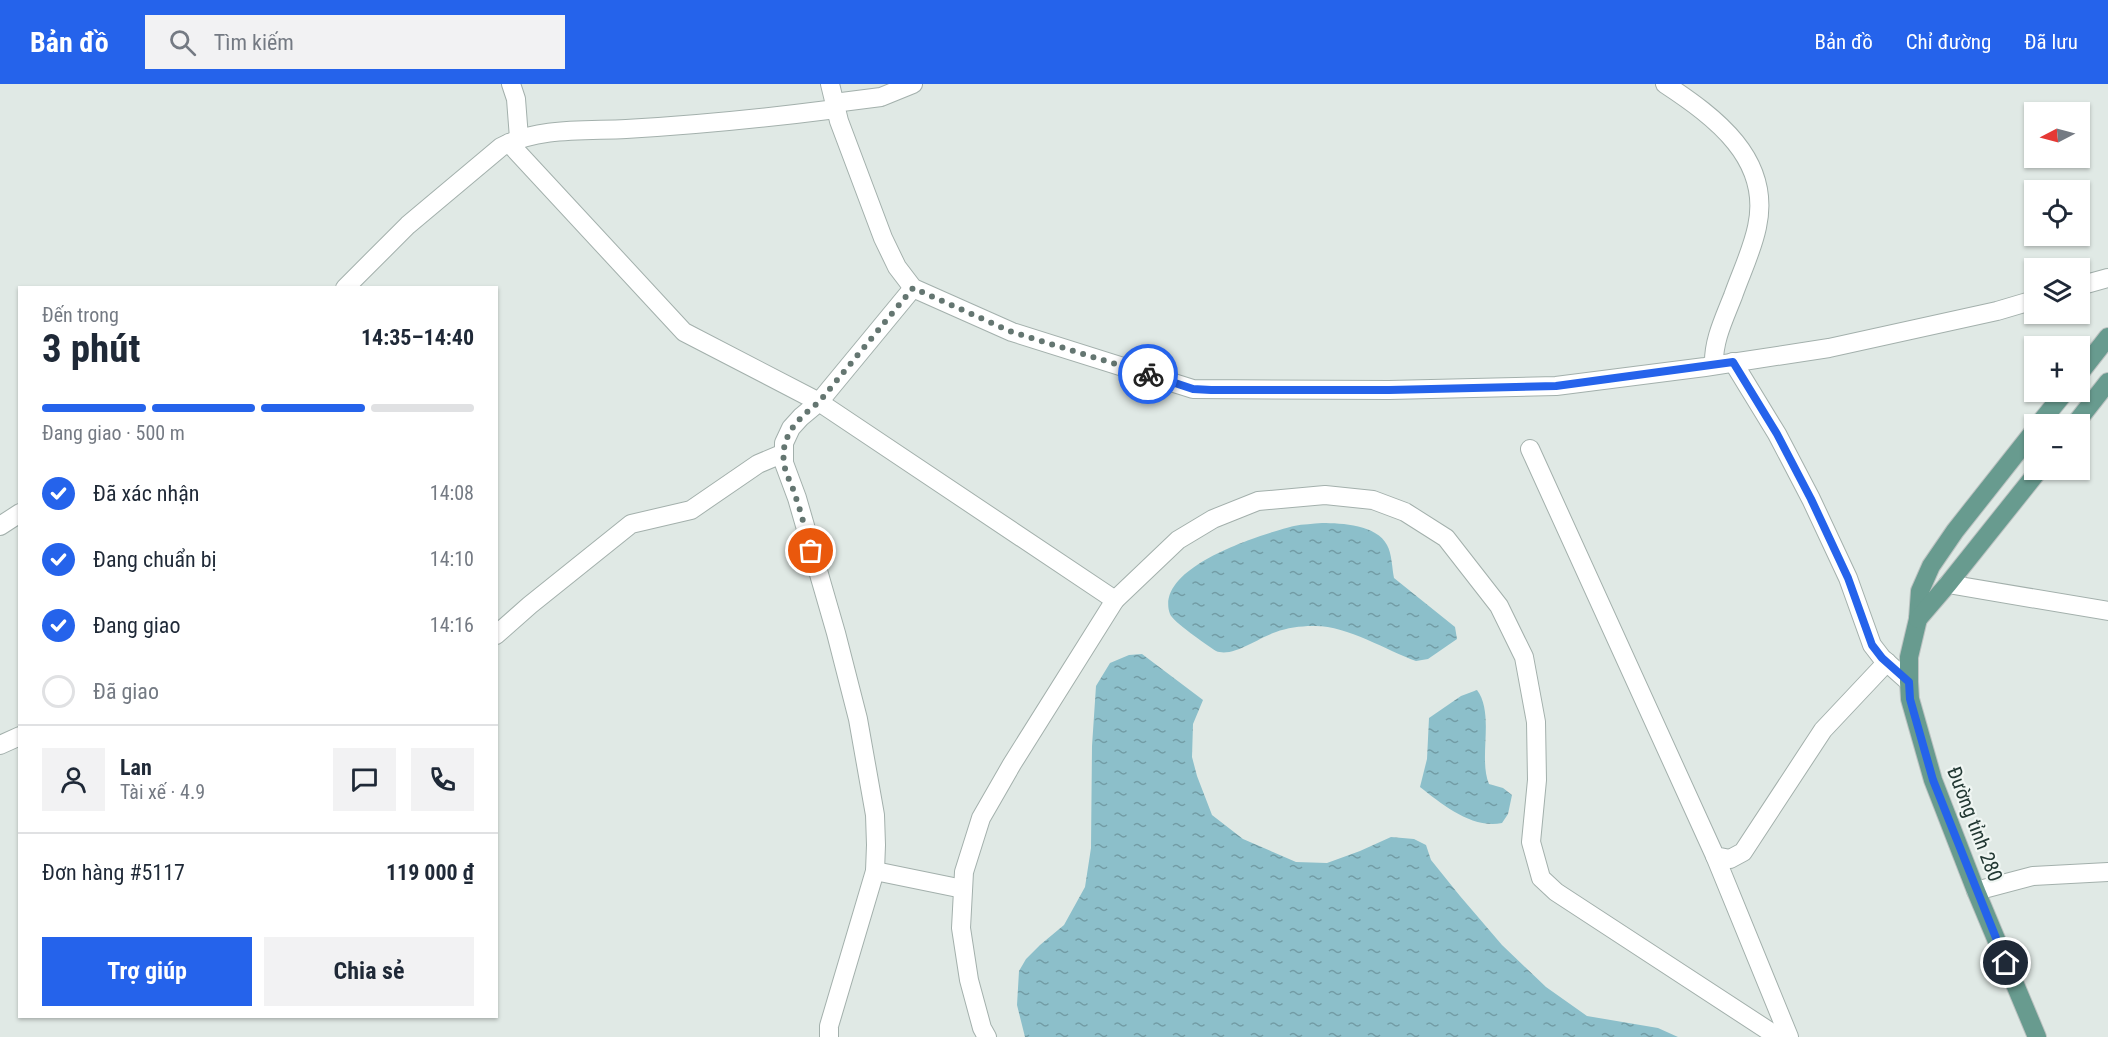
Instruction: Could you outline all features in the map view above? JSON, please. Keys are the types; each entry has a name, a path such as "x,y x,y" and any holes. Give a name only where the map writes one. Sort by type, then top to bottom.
{"main road":[{"path":"2090,360 2108,337"},
{"path":"2083,414 2108,382"},
{"path":"2047,414 2057,402"},
{"name":"Đường tỉnh 280","path":"2024,444 1955,531 1931,566 1920,591 1918,619 1909,657 1909,682 1910,699 1933,780 2037,1037"},
{"path":"1918,619 2031,480"}],"street":[{"path":"511,84 516,99 514,140 684,332 819,402 1115,600"},
{"path":"830,84 835,106 883,238 897,267 913,288 1012,332 1193,389 1389,390 1556,386 1714,366 1829,348 2024,303"},
{"path":"347,286 408,225 501,147 514,140 568,131 744,121 881,97 913,84"},
{"path":"1665,84 1702,108 1728,134 1751,165 1758,185 1760,209 1758,226 1753,245 1715,343 1714,366"},
{"path":"2090,283 2108,278"},
{"path":"829,1037 831,1016 874,871 875,815 865,749 836,633 797,498 784,463 784,443 791,428 819,402 913,288"},
{"path":"1733,362 1777,434 1811,499 1848,578 1872,645 1909,682"},
{"path":"1530,449 1715,856 1789,1037"},
{"path":"498,633 530,604 631,524 691,510 758,464 784,453"},
{"path":"987,1037 982,1028 969,980 961,928 964,872 981,818 1012,764 1115,600 1178,540 1213,519 1258,501 1325,495 1373,500 1405,512 1446,538 1499,606 1524,657 1536,722 1537,780 1531,842 1541,878 1556,892 1778,1037"},
{"path":"0,526 18,514"},
{"path":"1948,584 2108,611"},
{"path":"1715,856 1730,858 1743,852 1823,730 1887,662"},
{"path":"0,745 18,737"},
{"path":"874,871 963,889"},
{"path":"1976,891 2033,876 2108,872"}],"water":[{"path":"1322,523 1367,529 1382,538 1390,553 1394,578 1455,627 1457,639 1428,659 1416,661 1351,633 1324,626 1308,626 1280,631 1230,652 1223,652 1216,651 1198,639 1170,614 1169,597 1178,582 1193,568 1214,555 1279,530 1297,525"},
{"path":"1142,654 1203,700 1193,724 1192,757 1197,776 1212,815 1243,839 1296,862 1327,863 1391,837 1414,839 1426,845 1431,860 1460,896 1502,945 1546,987 1587,1016 1658,1028 1678,1037 1025,1037 1017,1005 1019,971 1026,959 1064,925 1085,887 1091,848 1092,746 1096,686 1110,663 1129,655"},
{"path":"1477,690 1485,711 1485,762 1489,784 1503,788 1512,795 1508,814 1502,823 1491,824 1469,819 1448,808 1420,787 1427,759 1429,718 1461,696"}],"way so far":[{"path":"811,551 797,498 784,463 784,443 791,428 819,402 913,288 1012,332 1148,374"}],"route":[{"path":"1148,374 1193,389 1389,390 1556,386 1733,362 1777,434 1811,499 1848,578 1872,645 1882,658 1909,682 1910,699 1933,780 2006,963"}]}
